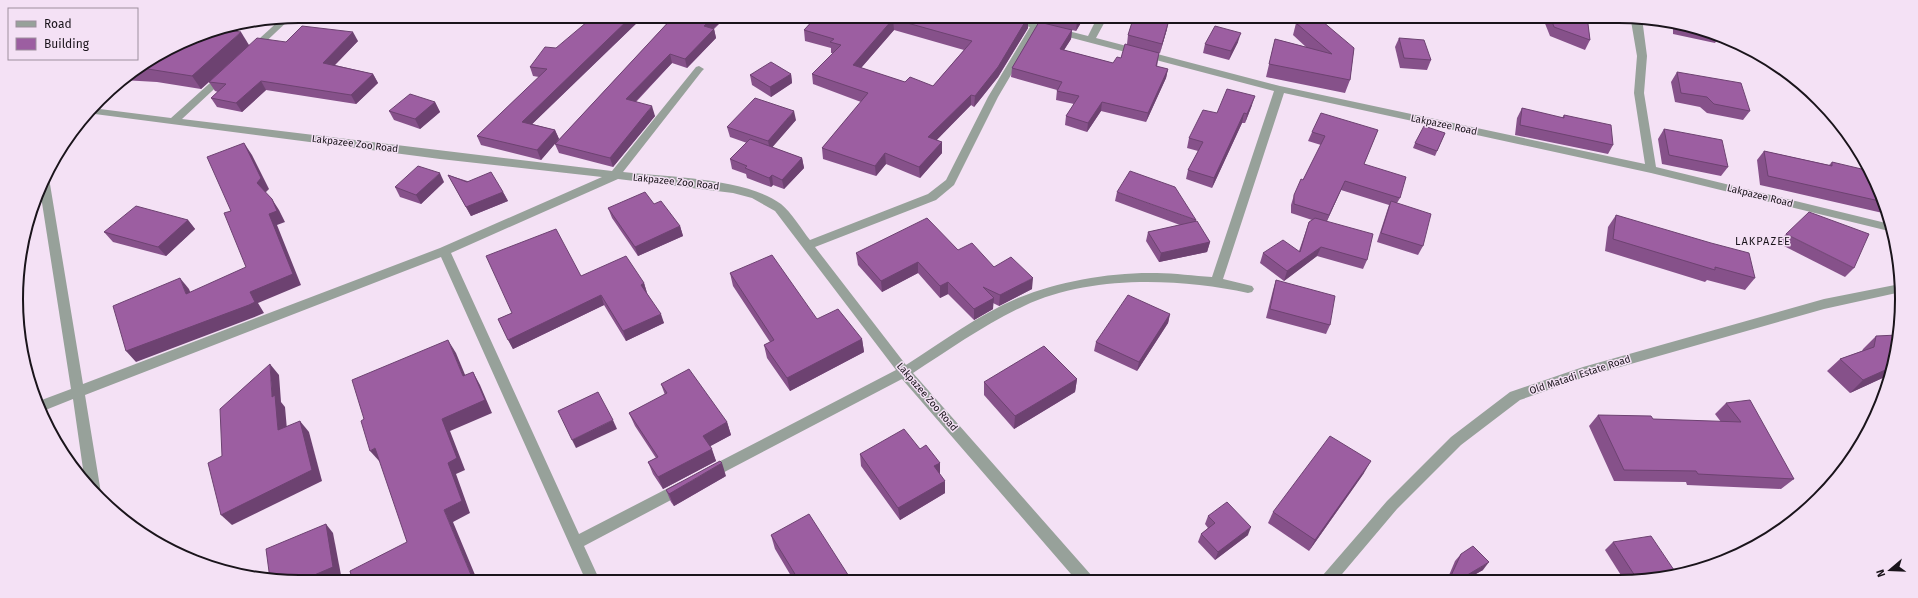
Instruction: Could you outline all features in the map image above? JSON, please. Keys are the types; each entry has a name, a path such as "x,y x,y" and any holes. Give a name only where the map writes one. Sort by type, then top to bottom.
{"street":[{"name":"Lakpazee Road","path":"1024,23 1280,89 1651,169 1885,226"},
{"path":"1090,41 1099,23"},
{"path":"248,54 280,24"},
{"path":"1637,24 1642,56 1639,93 1651,169"},
{"path":"807,246 932,197 950,182 992,97 1035,26"},
{"path":"174,121 231,69"},
{"path":"44,405 444,251 614,176 700,69"},
{"path":"1216,282 1280,89"},
{"name":"Lakpazee Zoo Road","path":"96,112 614,176 742,190 764,197 779,208 904,372 1082,575"},
{"path":"46,189 92,482"},
{"path":"444,251 590,575"},
{"path":"576,543 904,372 985,321 1021,302 1057,289 1093,282 1157,277 1216,282 1248,289"},
{"name":"Old Matadi Estate Road","path":"1332,575 1392,505 1456,441 1515,396 1583,372 1816,306 1894,289"}],"building":[{"path":"586,23 625,23 522,122 555,130 537,150 477,136 547,69 530,67 545,47 556,48"},
{"path":"667,23 707,23 704,26 714,29 685,59 670,54 626,99 652,106 610,158 555,144"},
{"path":"810,23 890,23 853,65 905,82 910,77 933,86 972,41 907,23 1024,23 998,67 975,96 971,95 928,137 942,142 919,167 885,153 875,166 822,148 868,93 812,74 841,45 830,42 834,39 804,30"},
{"path":"1038,23 1043,23 1072,30 1060,49 1113,63 1117,57 1121,58 1125,44 1159,53 1156,66 1168,69 1148,113 1102,102 1088,123 1066,116 1079,96 1057,91 1062,82 1012,68"},
{"path":"1132,23 1168,23 1162,44 1128,35"},
{"path":"1296,23 1324,23 1354,48 1350,80 1269,64 1275,39 1332,54"},
{"path":"1553,23 1588,23 1590,40 1554,27"},
{"path":"302,26 353,32 323,63 373,74 351,95 261,81 236,103 211,98 226,84 209,82 257,38 286,42"},
{"path":"1215,26 1241,33 1231,51 1205,44"},
{"path":"228,32 241,32 192,76 147,69 177,51 193,44"},
{"path":"1399,38 1424,40 1431,60 1404,58"},
{"path":"771,62 791,74 770,87 750,75"},
{"path":"1677,72 1741,83 1750,111 1714,104 1707,97 1681,93"},
{"path":"1227,89 1255,96 1247,114 1244,113 1214,178 1188,170 1203,142 1189,138 1203,110 1217,113"},
{"path":"410,94 435,102 415,119 389,111"},
{"path":"755,98 794,111 768,141 727,127"},
{"path":"1522,108 1564,118 1564,115 1611,125 1613,145 1520,125"},
{"path":"1321,113 1378,130 1364,164 1406,177 1400,198 1345,181 1329,215 1294,204 1294,195 1301,179 1303,180 1325,136 1312,132"},
{"path":"1424,126 1445,133 1437,151 1415,143"},
{"path":"1664,129 1722,140 1728,167 1669,155"},
{"path":"750,139 802,158 782,180 772,175 769,178 745,168 747,166 730,159"},
{"path":"244,143 261,178 257,183 272,199 277,211 269,214 293,274 250,292 255,302 249,305 126,351 113,306 180,278 186,294 246,267 224,213 231,211 207,157"},
{"path":"1764,151 1832,166 1832,162 1863,169 1877,200 1768,176"},
{"path":"418,166 440,173 416,195 395,187"},
{"path":"1130,171 1175,187 1196,220 1117,192"},
{"path":"491,172 503,192 466,207 448,175 467,182"},
{"path":"645,192 654,204 661,201 680,226 635,247 608,208"},
{"path":"1391,201 1431,214 1423,246 1381,233"},
{"path":"136,206 188,220 158,247 104,232"},
{"path":"1809,212 1869,234 1854,268 1786,234"},
{"path":"1616,215 1749,253 1755,278 1715,267 1715,270 1613,239"},
{"path":"927,218 958,250 972,243 994,267 1011,257 1033,278 1000,295 983,287 994,298 974,309 948,282 940,286 918,262 881,281 856,253"},
{"path":"1315,218 1373,234 1367,260 1321,247 1287,271 1263,253 1283,240 1300,252 1309,222"},
{"path":"1197,221 1210,242 1161,253 1148,232"},
{"path":"556,229 581,276 626,256 644,283 641,285 661,314 623,331 601,295 508,340 498,319 512,313 486,256"},
{"path":"772,255 817,319 838,309 862,339 787,378 764,345 774,340 730,273"},
{"path":"1276,280 1335,296 1330,325 1270,309"},
{"path":"1128,295 1170,314 1139,362 1096,342"},
{"path":"1893,335 1886,370 1863,380 1840,359 1874,347 1876,336"},
{"path":"448,340 463,376 473,372 485,400 442,419 457,458 448,463 462,501 444,510 471,575 351,575 350,571 407,542 375,448 370,451 361,421 364,419 352,380"},
{"path":"1044,346 1077,379 1015,416 984,382"},
{"path":"270,364 272,397 275,395 278,430 300,421 312,470 221,515 208,463 222,456 220,409"},
{"path":"689,369 727,422 703,436 712,449 658,477 648,462 658,457 629,413 667,393 661,384"},
{"path":"598,392 613,420 572,440 558,411"},
{"path":"1750,400 1794,479 1698,474 1696,471 1624,470 1598,415 1651,416 1653,419 1741,422 1726,403"},
{"path":"904,429 920,449 926,445 940,463 934,466 945,481 898,508 860,454"},
{"path":"1330,436 1371,461 1315,540 1273,512"},
{"path":"720,461 722,463 669,494 666,490"},
{"path":"1227,502 1251,527 1218,552 1201,534 1215,523 1208,516"},
{"path":"809,514 848,575 796,575 771,535"},
{"path":"326,524 333,567 314,575 269,573 266,549"},
{"path":"1651,536 1674,570 1634,574 1613,542"},
{"path":"1473,546 1489,562 1467,575 1451,575 1461,554"}],"district":[{"name":"LAKPAZEE","path":"1763,241"}]}
